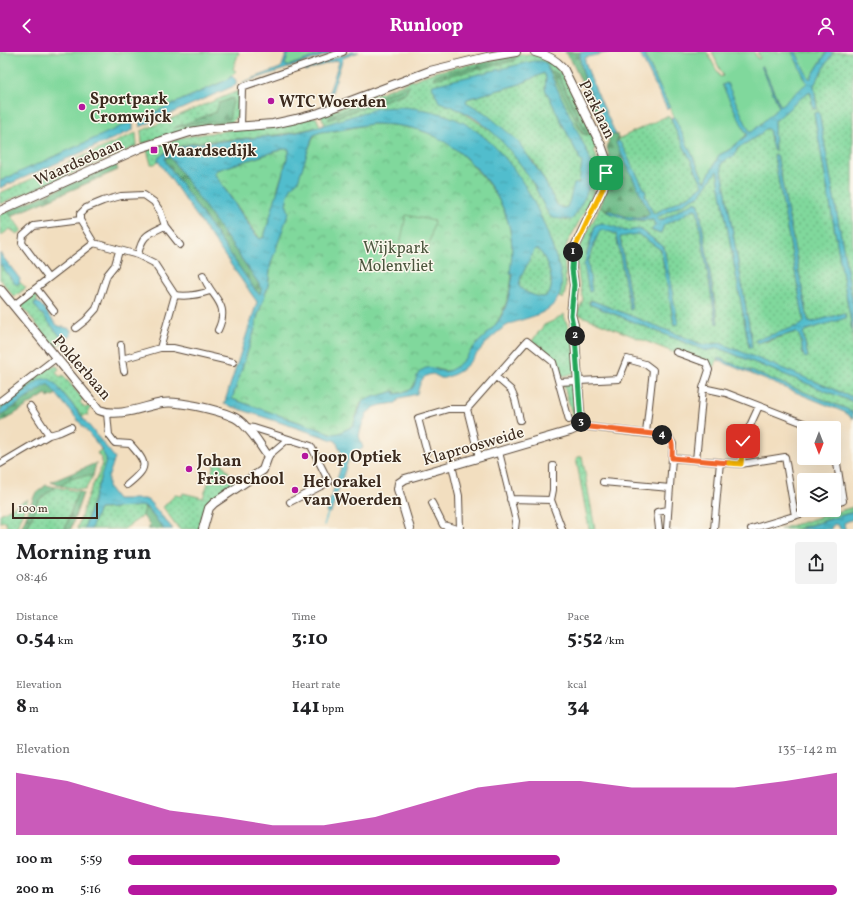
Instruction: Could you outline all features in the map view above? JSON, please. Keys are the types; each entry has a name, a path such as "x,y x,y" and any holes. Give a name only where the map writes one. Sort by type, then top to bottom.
{"street":[{"path":"241,126 242,87 343,52"},
{"name":"Waardsebaan","path":"0,210 140,148 190,132 208,129 273,124 296,119 318,113 430,71 516,52"},
{"name":"Parklaan","path":"535,52 549,56 563,68 601,145 606,159 606,173 603,188 572,253 574,285 571,315 574,325 578,380"},
{"path":"180,245 165,226 160,211 154,202 144,195 122,196 103,201 86,208 80,214 80,220 94,243 138,255 154,263 175,295 186,297 200,295 210,290"},
{"path":"48,278 22,243 23,236 34,226 80,220"},
{"path":"138,255 140,243 145,237 165,226"},
{"path":"14,305 94,243"},
{"path":"76,328 96,309 107,275 115,265 119,250"},
{"path":"203,275 206,284 219,301 223,312 218,330"},
{"path":"36,288 54,311"},
{"name":"Polderbaan","path":"0,289 99,410 107,413 131,411 163,403 176,403 231,416 246,427 268,456"},
{"path":"160,348 175,295"},
{"path":"427,452 418,418 448,409 467,409 527,341 548,356 553,362 569,420"},
{"path":"122,345 124,371"},
{"path":"122,359 160,348 173,348 233,362"},
{"path":"676,352 706,363 709,370 703,388 696,460"},
{"path":"0,400 56,358"},
{"path":"559,382 619,379 627,359 645,364 652,370 646,433"},
{"path":"496,377 511,390 515,399 520,420"},
{"path":"578,380 581,426"},
{"path":"703,388 726,393 798,421"},
{"path":"30,406 49,436"},
{"path":"741,464 743,441 759,406"},
{"path":"467,409 479,457"},
{"path":"107,413 109,436 115,444 130,444 143,460 144,464 141,472 127,485"},
{"name":"Klaproosweide","path":"410,529 398,489 399,483 405,479 570,431 581,426 646,433 666,436 670,439 673,444 668,529"},
{"path":"0,464 49,436 72,427"},
{"path":"246,427 254,428 311,446 329,482 290,502"},
{"path":"203,529 209,508 214,503 264,470 268,456 288,439"},
{"path":"499,452 516,521 516,529"},
{"path":"672,458 741,464 785,458 795,516 751,529"},
{"path":"714,529 720,462"},
{"path":"432,503 443,525 459,529 459,496 452,465"},
{"path":"553,466 553,490 551,500 562,529"},
{"path":"603,482 670,488"},
{"path":"841,489 843,501 841,502"},
{"path":"510,499 551,500"},
{"path":"659,529 657,512 668,510"}],"green space":[{"name":"Sportpark Cromwijck","path":"0,52 239,52 233,69 236,71 227,80 0,181"},
{"path":"289,52 328,52 288,66 285,64"},
{"path":"565,52 580,52 582,70 591,93 611,134 617,134 618,139 616,142 650,214 649,216 630,218 600,207 611,172 607,148 609,140 572,62"},
{"path":"643,52 707,52 720,77 723,76 712,52 754,52 758,59 760,58 757,52 827,52 806,85 782,105 780,105 762,65 779,107 752,132 749,130 744,138 736,145 719,155 705,182"},
{"path":"833,52 853,52 853,303 819,113 814,113 853,334 853,397 717,343 704,345 591,300 589,301 589,304 706,351 718,348 853,402 853,413 847,409 718,358 713,368 577,314 583,300 579,281 577,260 578,251 600,207 607,210 607,212 633,221 653,220 655,226 652,231 658,233 662,231 664,225 694,209 697,210 716,323 718,321 699,204 695,202 659,221 656,218 700,195 717,170 749,347 752,348 721,164 729,158 735,156 737,149 759,135 766,128 769,129 773,150 775,151 774,122 808,92 811,93 813,109 817,108 814,85","holes":["774,155 777,155 808,320 812,322 844,313 846,317 807,330 803,333 808,357 803,355 801,340 796,332 765,342 781,332 801,325 804,321","595,225 615,227 625,231 640,229 664,247 674,324 661,250 638,234 620,236 632,309 630,310 616,234 600,229 588,263 587,252"]},
{"path":"532,54 549,60 556,66 569,86 597,145 594,150 598,171 593,193 566,247 564,260 566,286 563,299 559,297 561,278 557,260 541,217 519,177 487,140 332,123 325,125 321,115 434,72 516,55","holes":["547,64 589,156 567,221 547,212 537,191 519,161 504,143 496,135 459,109 433,85","557,73 588,135 582,134"]},
{"path":"516,58 514,61 433,79 435,75"},
{"path":"551,71 557,73 588,135 583,134"},
{"path":"544,73 546,78 545,89 582,163 580,179 567,207 562,208 557,205 533,161 466,102 467,99 520,84"},
{"path":"409,85 406,93 328,120 331,115"},
{"path":"238,91 240,92 239,114 231,123 186,130 142,144 141,131"},
{"path":"233,98 230,119 221,122 197,123 174,128 216,112 219,103"},
{"path":"667,116 671,118 703,185 690,195 653,213 617,141 618,139"},
{"path":"316,117 320,126 299,131 267,136 202,142 177,147 162,155 155,164 151,164 147,150 184,137"},
{"name":"Wijkpark Molenvliet","path":"371,124 407,127 434,135 456,149 477,171 491,187 506,215 512,246 511,281 506,304 499,319 458,366 454,369 446,371 434,368 415,383 411,390 395,394 395,391 361,402 353,426 337,434 333,434 232,399 268,286 271,263 287,207 286,204 268,223 264,237 260,239 214,173 217,170 287,148 289,149 289,152 277,191 293,184 315,134 327,130 335,131"},
{"path":"136,133 137,146 0,204 0,193"},
{"path":"170,157 262,288 260,294 256,291 166,162 165,159"},
{"path":"116,164 118,170 11,216 8,211"},
{"path":"8,211 22,231 17,234 10,229 0,236 0,215"},
{"path":"406,215 434,221 428,251 400,245"},
{"path":"537,249 546,261 551,280 551,288 548,294 543,297 527,293 519,286 521,277 534,250"},
{"path":"0,264 15,284 20,282 26,288 14,297 0,279"},
{"path":"37,292 37,302 35,302 34,305 61,337 68,338 55,348 21,305"},
{"path":"564,314 573,339 575,374 561,376 554,358 532,341 544,325"},
{"path":"52,366 57,366 59,369 56,372 60,377 63,375 83,399 80,402 85,408 89,406 88,416 86,414 83,417 54,382 43,379 39,380 0,409 0,404"},
{"path":"575,382 577,422 575,423 563,383"},
{"path":"47,384 51,386 57,394 48,398 46,394 0,423 0,416"},
{"path":"101,450 106,458 106,461 84,529 77,529 88,495 101,468 102,459 97,453"},
{"path":"582,456 595,529 589,529 576,458"},
{"path":"219,459 237,484 204,509 198,529 179,529 163,507 175,495 182,496 183,493 203,498 214,465"},
{"path":"96,463 93,476 76,478 61,486 51,482"},
{"path":"85,475 93,476 85,490 61,486 69,479"},
{"path":"46,485 55,487 37,503 27,529 21,529 35,494"},
{"path":"55,487 78,491 65,529 27,529 37,503"},
{"path":"78,491 83,493 71,529 65,529"},
{"path":"28,499 16,529 8,529 5,521 0,522 0,514"},
{"path":"145,506 143,516 124,529 91,529 99,509"},
{"path":"145,506 164,529 148,529 150,526 143,516"},
{"path":"853,507 853,512 841,516 841,511"},
{"path":"820,517 837,517 798,529 780,529"}],"water":[{"path":"287,52 289,52 285,65 288,66 328,52 336,52 243,83 280,68"},
{"path":"352,52 359,52 343,58 330,98 327,98 339,62 337,60 305,71 304,69"},
{"path":"580,52 611,52 587,57 585,58 585,61 591,79 616,135 611,134 586,83 580,61"},
{"path":"639,52 643,52 670,108 667,109"},
{"path":"792,52 796,52 810,79 827,52 833,52 814,85 817,109 813,109 811,93 808,92 774,122 775,151 773,150 769,130 766,128 759,135 737,149 735,156 729,158 721,164 752,348 749,347 717,171 700,195 656,218 660,221 695,202 699,204 718,324 716,323 697,210 694,209 664,225 661,233 652,231 655,226 653,220 628,220 607,212 607,210 609,210 624,216 635,218 646,217 650,214 616,143 618,141 620,142 646,192 645,194 653,213 690,195 703,185 671,118 674,116 705,182 719,155 729,150 747,135 722,85 727,83 749,130 752,132 779,107 761,66 762,65 780,105 782,105 807,83"},
{"path":"534,61 542,61 547,64 589,156 591,165 589,188 574,217 571,220 553,218 550,216 533,183 511,152 493,133 473,117 439,102 432,86","holes":["544,73 546,78 545,89 582,163 579,183 574,184 567,207 563,208 557,205 542,176 517,140 485,113 466,102 467,99 520,84"]},
{"path":"232,76 236,80 236,85 140,127 139,119 227,80"},
{"path":"400,107 425,110 457,119 479,133 494,146 518,175 545,226 558,262 561,276 561,289 555,303 550,308 536,315 508,325 491,338 460,371 443,378 433,374 426,376 423,378 417,394 400,398 396,403 375,407 367,413 359,436 363,448 352,455 348,461 331,513 326,512 344,458 336,441 224,404 257,302 158,161 158,158 167,151 191,144 284,135 311,129 378,108","holes":["371,124 400,126 428,133 442,140 456,150 482,175 502,205 508,221 511,237 512,256 510,274 513,275 508,301 500,319 459,364 445,372 432,368 425,368 419,372 414,386 408,391 395,394 395,391 363,400 353,426 339,433 333,434 232,399 268,286 271,263 289,212 286,204 288,195 292,186 298,181 313,136 322,132","283,149 289,149 264,237 260,239 255,234 214,173 217,170","166,157 170,157 262,288 260,294 256,291 165,159","537,249 546,261 551,280 551,288 548,294 543,297 527,293 519,286 521,277 534,250"]},
{"path":"819,112 853,303 853,334 814,114"},
{"path":"133,121 133,130 0,188 0,181"},
{"path":"776,154 808,320 812,322 844,313 846,318 807,330 803,333 808,357 805,358 800,338 796,332 757,343 755,340 801,325 804,321 774,156"},
{"path":"602,223 625,231 640,229 664,247 678,323 677,325 674,324 661,250 638,234 620,237 632,309 630,310 616,234 605,230 600,230 591,251 588,263 592,291 589,292 584,265 595,225"},
{"path":"0,253 20,279 19,284 15,284 0,264"},
{"path":"591,300 704,345 720,343 853,397 853,402 718,348 706,351 589,304"},
{"path":"35,302 37,302 56,324 71,330 71,336 68,338 61,337 34,305"},
{"path":"718,358 847,409 853,413 853,419 844,412 717,360"},
{"path":"42,379 49,379 54,382 115,458 108,478 108,487 117,499 145,499 149,501 173,529 164,529 145,506 99,509 91,529 84,529 106,461 106,458 99,446 48,384 0,416 0,410"},
{"path":"853,512 853,519 844,523 845,529 840,529 839,526 835,524 831,529 798,529 841,517"}],"waterway":[{"path":"324,525 328,513"}],"place":[{"name":"WTC Woerden","path":"271,101"},
{"name":"Sportpark Cromwijck","path":"82,107"},
{"name":"Waardsedijk","path":"154,150"},
{"name":"Joop Optiek","path":"305,456"},
{"name":"Johan Frisoschool","path":"189,469"},
{"name":"Het orakel van Woerden","path":"295,490"}],"route":[{"path":"606,173 603,188 572,253 574,285 571,315 574,325 581,426 666,436 673,444 672,458 741,464 743,441"}]}
